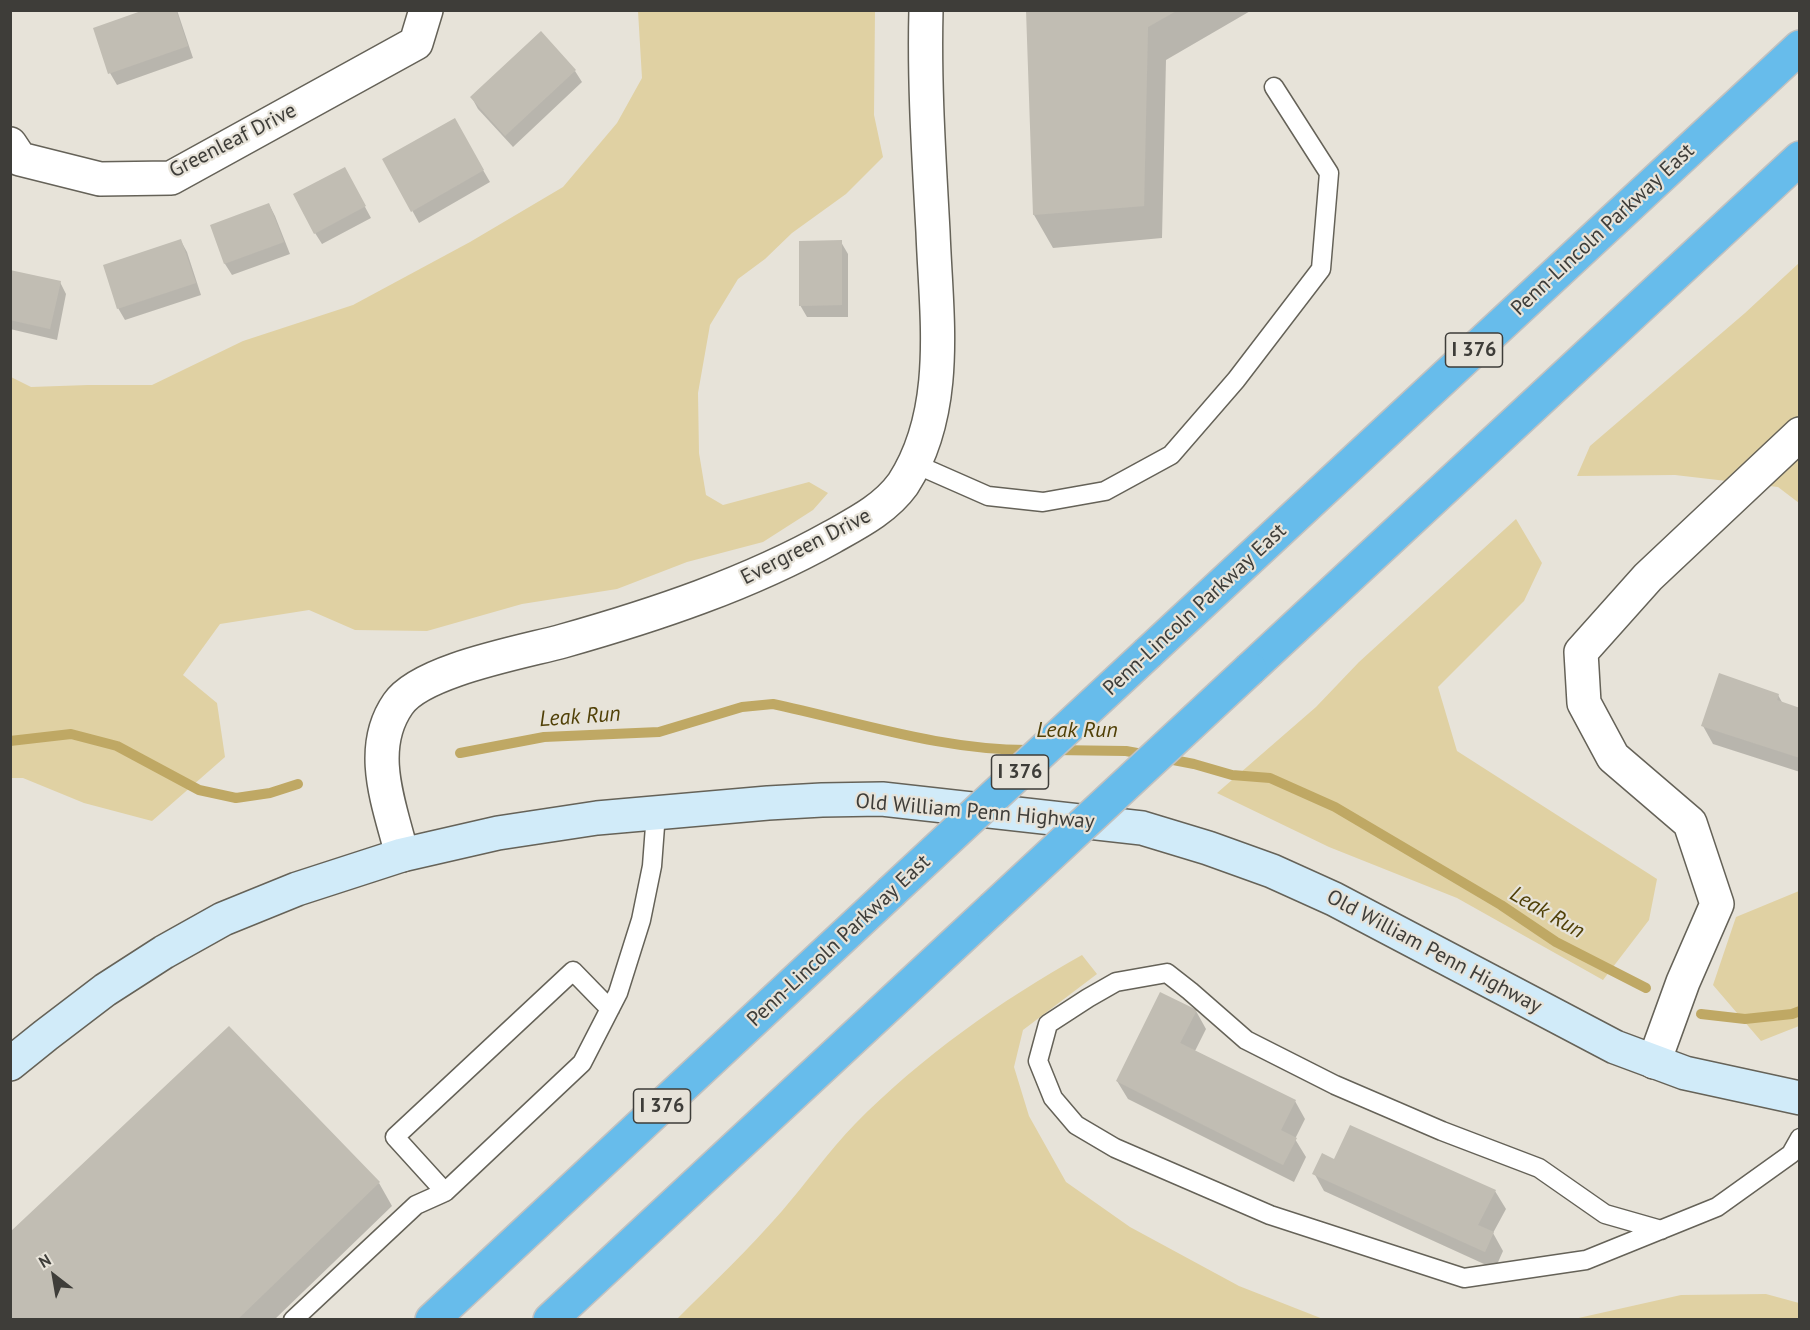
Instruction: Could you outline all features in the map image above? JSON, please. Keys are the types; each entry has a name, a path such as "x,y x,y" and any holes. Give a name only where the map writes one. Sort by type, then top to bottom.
{"highway":[{"name":"Penn-Lincoln Parkway East","path":"432,1320 1800,47"},
{"path":"550,1320 1800,158"}],"main road":[{"name":"Old William Penn Highway","path":"10,1064 105,990 164,952 223,919 297,889 402,855 498,833 597,818 779,802 882,800 1142,828 1208,848 1282,876 1344,905 1616,1047 1685,1073 1800,1098"}],"street":[{"name":"Greenleaf Drive","path":"10,144 20,159 100,179 171,178 416,43 426,10"},
{"name":"Evergreen Drive","path":"402,855 384,784 381,752 387,726 399,703 420,684 474,664 564,641 651,614 734,584 815,547 873,514 902,485 925,439 934,397 938,349 924,60 926,10"},
{"path":"1654,1062 1683,982 1717,904 1690,823 1613,757 1584,703 1581,652 1648,577 1800,434"}],"lane":[{"path":"913,463 988,496 1043,502 1105,490 1172,455 1236,380 1321,269 1329,173 1275,87"},
{"path":"293,1320 416,1206 445,1192 582,1063 618,993 641,920 652,866 656,813"},
{"path":"445,1192 396,1137 573,971 610,1009"},
{"path":"1661,1230 1605,1214 1539,1168 1442,1131 1335,1085 1246,1040 1167,973 1116,982 1048,1024 1038,1061 1053,1098 1076,1125 1115,1148 1269,1215 1464,1278 1587,1260 1661,1230 1717,1207 1791,1154 1800,1138"}],"shaded area":[{"path":"638,11 875,11 874,115 883,157 846,194 792,233 765,259 738,279 710,325 698,393 699,453 706,495 723,505 809,482 828,493 813,510 763,542 687,562 617,589 522,604 427,631 355,630 309,610 220,624 183,675 217,703 225,757 152,821 84,803 23,778 11,778 11,377 31,387 152,385 243,341 353,305 470,242 563,187 617,123 642,78"},
{"path":"1799,263 1799,503 1778,487 1675,475 1577,476 1590,446 1745,313"},
{"path":"1516,519 1542,563 1524,601 1438,687 1457,751 1657,879 1649,920 1603,980 1457,898 1329,847 1217,793 1316,707 1359,662"},
{"path":"1799,891 1799,1026 1761,1041 1713,985 1736,917"},
{"path":"1082,955 1097,974 1023,1030 1014,1067 1029,1116 1066,1182 1130,1227 1239,1286 1323,1319 677,1319 769,1225 845,1134 880,1099 962,1032 1021,991"},
{"path":"1766,1294 1799,1303 1799,1319 1574,1319 1681,1295"}],"building":[{"path":"144,10 176,10 188,46 108,74 93,28"},
{"path":"1026,10 1178,10 1148,27 1144,206 1033,215"},
{"path":"541,31 576,70 505,136 470,97"},
{"path":"455,118 484,170 411,212 382,159"},
{"path":"345,167 366,206 314,234 293,194"},
{"path":"269,203 284,242 224,264 210,225"},
{"path":"181,239 196,283 117,309 103,265"},
{"path":"842,240 842,305 799,306 799,241"},
{"path":"10,270 61,281 50,329 10,320"},
{"path":"1719,673 1779,694 1777,700 1800,708 1800,758 1701,726"},
{"path":"1160,992 1197,1010 1180,1043 1296,1100 1281,1130 1297,1138 1283,1165 1116,1081"},
{"path":"229,1026 380,1182 237,1320 10,1320 10,1232"},
{"path":"1350,1125 1496,1190 1478,1225 1494,1232 1485,1252 1312,1174 1322,1153 1334,1159"}],"waterway":[{"name":"Leak Run","path":"460,753 544,737 659,732 742,707 773,704 933,741 966,746 1032,750"},
{"name":"Leak Run","path":"10,741 71,734 117,746 199,790 236,798 270,793 298,784"},
{"name":"Leak Run","path":"1053,750 1126,751 1148,755"},
{"name":"Leak Run","path":"1163,758 1232,775 1270,778 1335,807 1501,905 1556,942 1646,988"},
{"name":"Leak Run","path":"1701,1014 1745,1019 1792,1014 1800,1011"}]}
